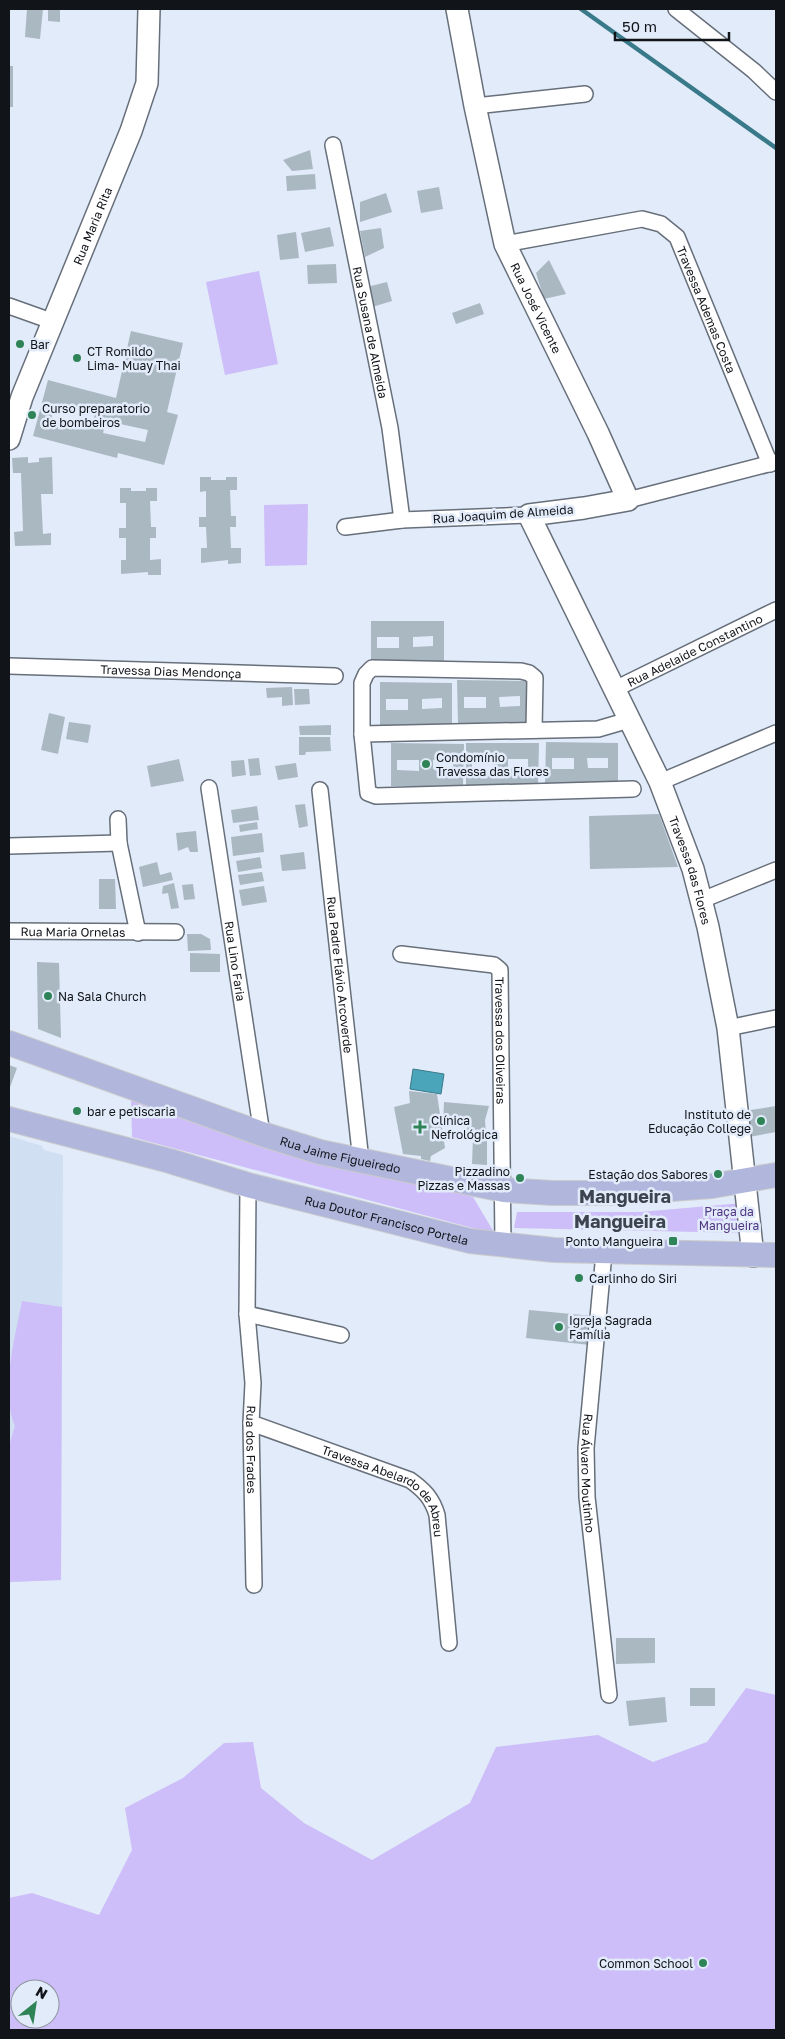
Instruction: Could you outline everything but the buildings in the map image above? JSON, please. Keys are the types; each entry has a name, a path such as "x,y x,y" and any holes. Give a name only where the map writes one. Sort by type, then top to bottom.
{"main road":[{"name":"Rua Jaime Figueiredo","path":"9,1043 262,1134 320,1152 504,1190 552,1193 617,1193 712,1186 776,1175"},
{"name":"Rua Doutor Francisco Portela","path":"9,1119 170,1161 248,1185 470,1241 604,1253 776,1255"}],"street":[{"name":"Rua Maria Rita","path":"9,438 22,398 131,130 147,83 149,9"},
{"name":"Rua José Vicente","path":"457,9 475,106 505,244 598,433 628,500"},
{"path":"676,9 754,71 776,92"},
{"path":"475,106 585,94"},
{"name":"Rua Susana de Almeida","path":"333,145 390,428 402,520"},
{"name":"Travessa Ademas Costa","path":"505,244 642,219 660,224 677,237 773,463"},
{"path":"9,306 54,322"},
{"name":"Rua Joaquim de Almeida","path":"345,526 402,520 529,515 584,508 628,500 773,463"},
{"name":"Travessa das Flores","path":"529,515 613,690 660,782 693,869 702,900 728,1028 753,1256"},
{"name":"Rua Adelaide Constantino","path":"613,690 776,610"},
{"name":"Travessa Dias Mendonça","path":"9,666 334,676"},
{"path":"534,730 535,678 530,673 522,671 372,668 366,674 362,683 362,734 368,793 376,796 633,789"},
{"path":"362,734 598,729 629,720"},
{"path":"660,782 776,733"},
{"name":"Rua Lino Faria","path":"208,788 262,1134"},
{"name":"Rua Padre Flávio Arcoverde","path":"320,790 361,1161"},
{"name":"Rua Maria Ornelas","path":"118,819 119,843 138,932"},
{"path":"9,846 119,843"},
{"path":"702,900 776,870"},
{"name":"Rua Maria Ornelas","path":"9,931 176,932"},
{"name":"Travessa dos Oliveiras","path":"401,954 494,965 500,970 504,1190 503,1245"},
{"path":"728,1028 776,1018"},
{"name":"Rua dos Frades","path":"248,1185 247,1314 253,1383 251,1423 254,1585"},
{"name":"Rua Álvaro Moutinho","path":"604,1253 586,1448 587,1497 610,1695"},
{"path":"247,1314 341,1335"},
{"name":"Travessa Abelardo de Abreu","path":"251,1423 410,1480 423,1489 433,1502 437,1515 449,1643"}],"shaded area":[{"path":"9,1136 42,1146 44,1150 63,1155 61,1580 9,1582"}],"green space":[{"path":"259,271 278,364 225,375 206,282"},
{"path":"308,504 307,565 265,566 264,505"},
{"path":"131,1099 473,1197 495,1234 132,1137"},
{"name":"Praça da Mangueira","path":"743,1203 745,1233 514,1228 517,1212 640,1212"},
{"path":"22,1301 62,1307 61,1580 9,1582 9,1446 15,1426 9,1397 9,1381 10,1364"},
{"path":"746,1688 776,1695 776,2030 9,2030 9,1898 32,1893 99,1915 132,1850 125,1808 183,1778 224,1743 253,1742 261,1788 304,1823 372,1860 470,1803 496,1747 598,1735 653,1762 707,1742"}],"water":[{"path":"413,1069 444,1074 441,1094 410,1089"}],"waterway":[{"path":"581,9 776,148"}],"place":[{"name":"Bar","path":"20,344"},
{"name":"CT Romildo Lima- Muay Thai","path":"77,358"},
{"name":"Curso preparatorio de bombeiros","path":"32,415"},
{"name":"Condomínio Travessa das Flores","path":"426,764"},
{"name":"Na Sala Church","path":"48,996"},
{"name":"bar e petiscaria","path":"77,1111"},
{"name":"Instituto de Educação College","path":"761,1121"},
{"name":"Clínica Nefrológica","path":"420,1127"},
{"name":"Estação dos Sabores","path":"718,1174"},
{"name":"Pizzadino Pizzas e Massas","path":"520,1178"},
{"name":"Ponto Mangueira","path":"673,1241"},
{"name":"Carlinho do Siri","path":"579,1278"},
{"name":"Igreja Sagrada Família","path":"559,1327"},
{"name":"Common School","path":"703,1963"}],"district":[{"name":"Mangueira","path":"625,1196"},
{"name":"Mangueira","path":"620,1221"}]}
